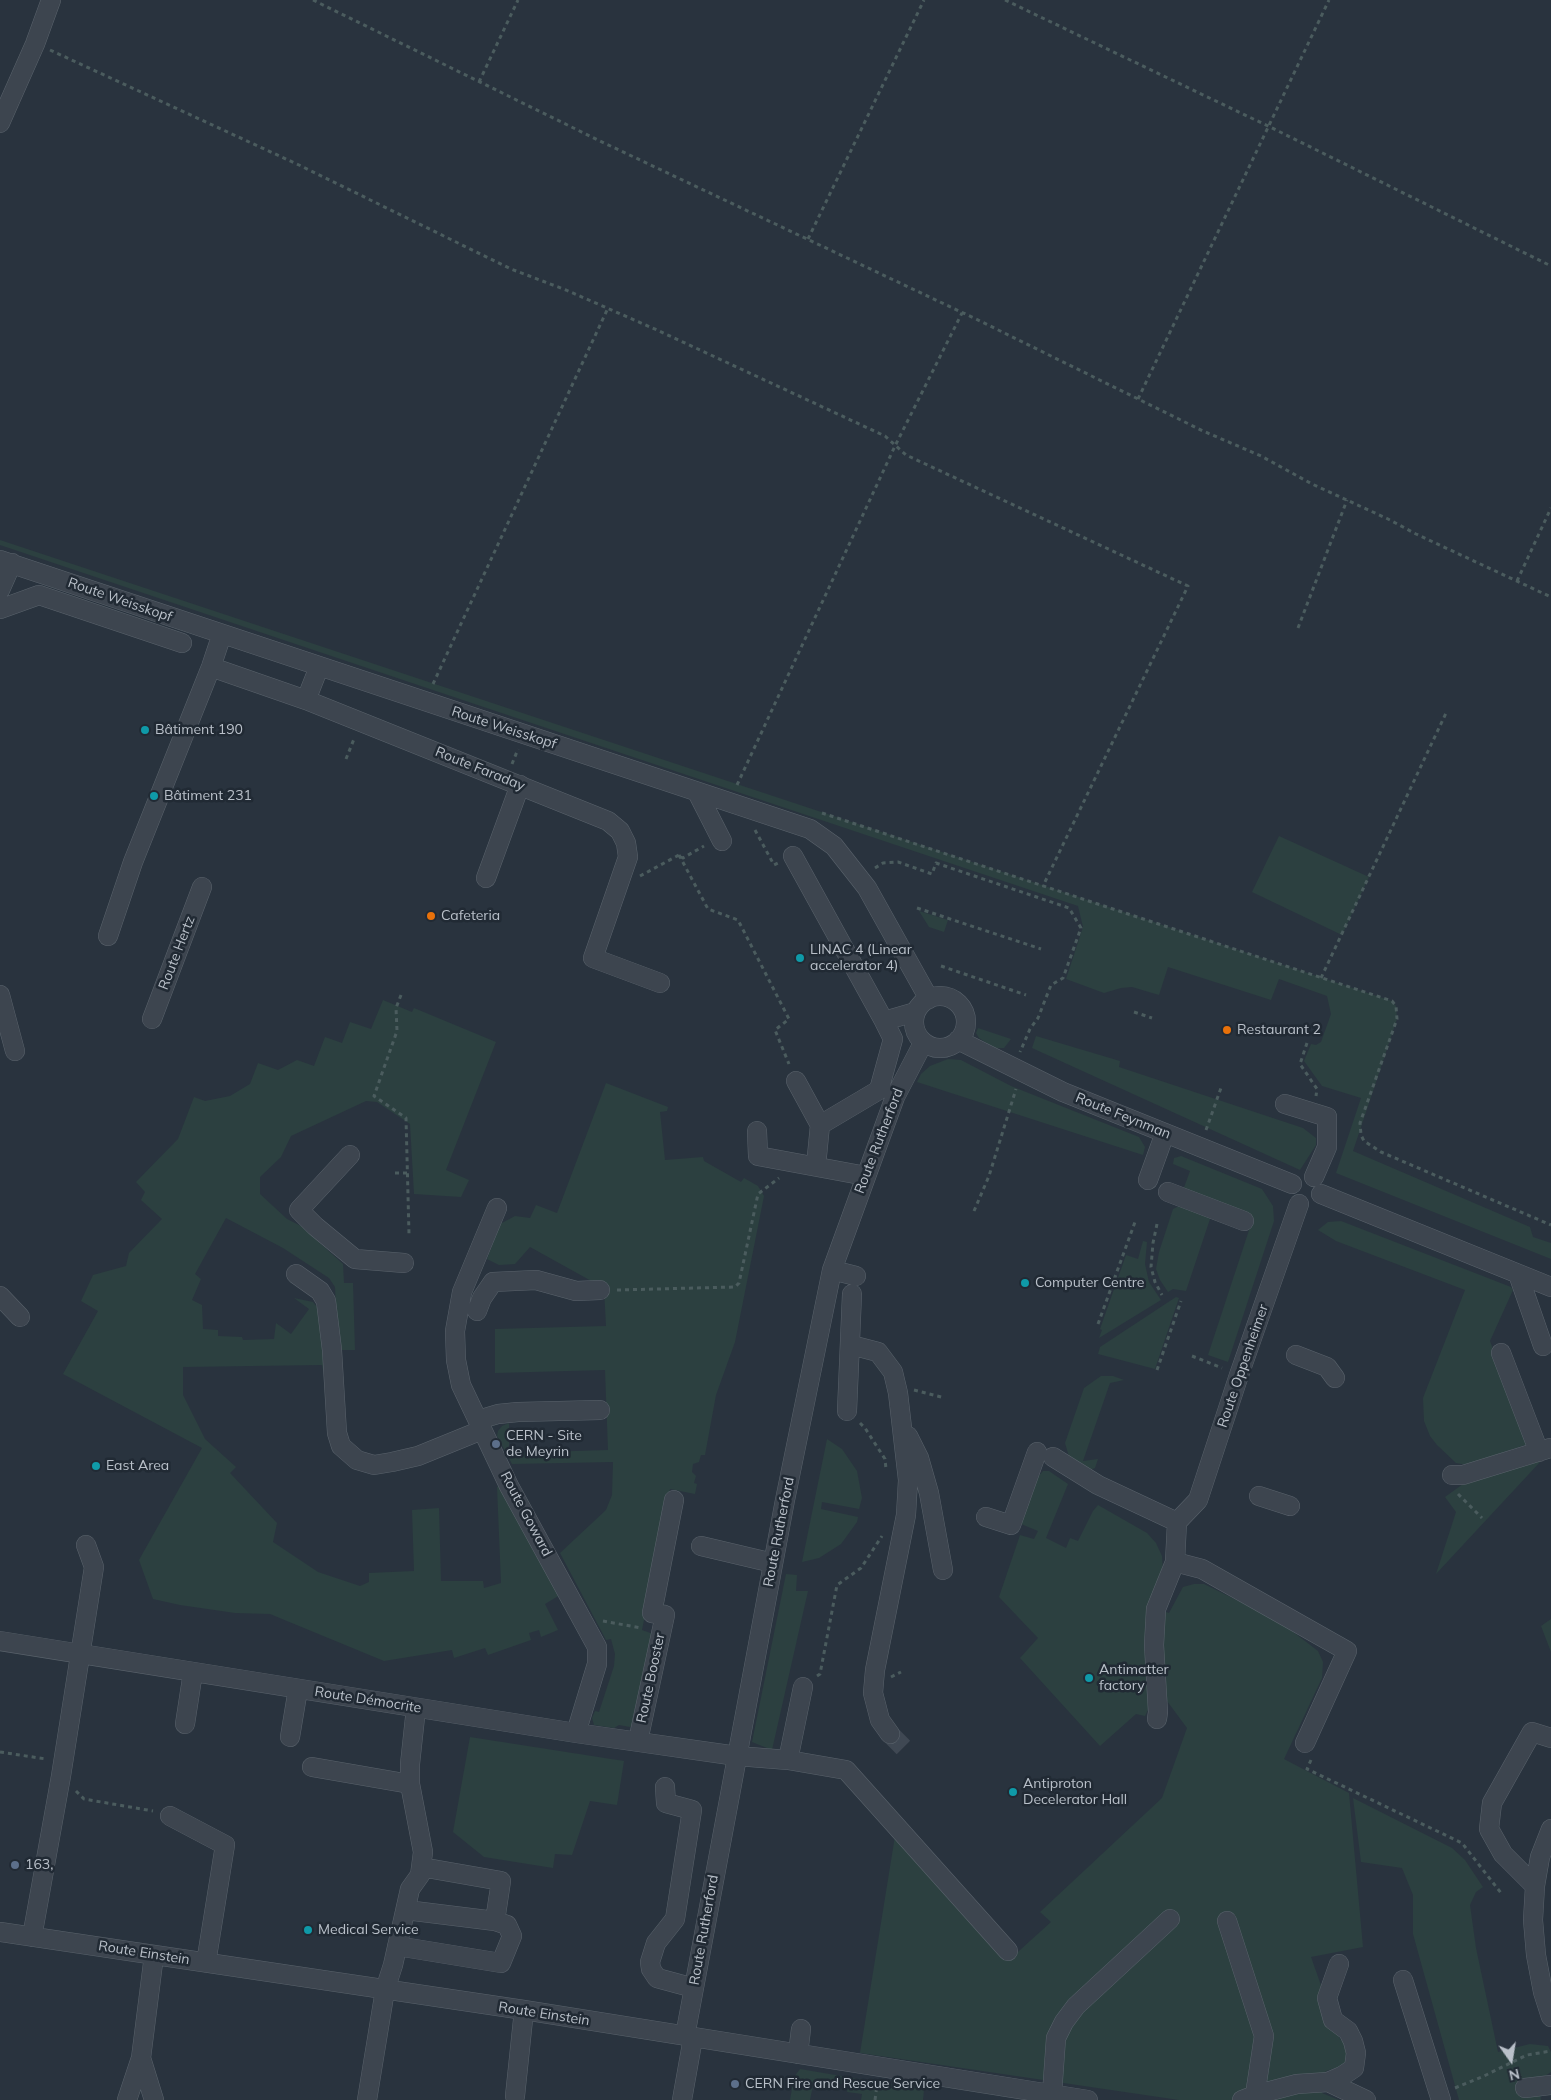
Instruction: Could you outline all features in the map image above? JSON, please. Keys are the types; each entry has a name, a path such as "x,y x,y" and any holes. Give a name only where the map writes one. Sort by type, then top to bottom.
{"street":[{"path":"0,123 35,44 51,0"},
{"path":"0,590 6,562"},
{"name":"Route Weisskopf","path":"6,562 810,829 834,846 867,888 929,999"},
{"path":"0,609 38,595 182,643"},
{"path":"108,936 222,634"},
{"name":"Route Faraday","path":"211,667 306,700 608,821 620,831 626,843 628,857 594,958 660,983"},
{"path":"306,700 319,667"},
{"path":"486,878 513,782"},
{"path":"697,792 721,839"},
{"path":"793,856 893,1039 879,1090 820,1125"},
{"name":"Route Hertz","path":"152,1019 202,887"},
{"path":"0,995 15,1051"},
{"path":"943,996 956,1002 966,1019 965,1026 958,1040 944,1048 934,1048 925,1044 915,1031 914,1019 916,1012 921,1004 929,999 943,996"},
{"path":"884,1022 916,1012"},
{"name":"Route Feynman","path":"958,1040 1063,1092 1292,1184"},
{"name":"Route Rutherford","path":"682,2100 694,1988 773,1563 832,1270 895,1097 920,1049 925,1044"},
{"path":"796,1081 820,1125 816,1166"},
{"path":"1285,1104 1327,1117 1327,1147 1318,1186 1313,1204 1308,1206 1299,1204 1292,1197 1292,1184 1302,1176 1308,1175 1318,1186 1551,1287"},
{"path":"757,1131 758,1156 866,1176"},
{"path":"1148,1180 1165,1133"},
{"path":"350,1155 299,1210 315,1226 356,1259 404,1263"},
{"path":"1168,1192 1244,1221"},
{"name":"Route Oppenheimer","path":"1177,1522 1198,1500 1239,1375 1299,1204"},
{"name":"Route Goward","path":"497,1208 462,1292 455,1331 456,1360 461,1385 509,1486 597,1647 598,1664 576,1733"},
{"path":"832,1270 856,1276"},
{"path":"296,1274 320,1291 326,1301 332,1350 338,1433 341,1446 357,1460 374,1465 418,1456 498,1414 600,1410"},
{"path":"1518,1274 1543,1346"},
{"path":"477,1311 482,1298 493,1282 536,1280 576,1291 609,1290"},
{"path":"846,1411 852,1294"},
{"path":"0,1296 20,1317"},
{"path":"850,1346 878,1352 892,1372 898,1393 908,1480 906,1515 875,1670 873,1693 880,1720 890,1734"},
{"path":"1452,1475 1463,1475 1545,1450 1501,1353"},
{"path":"1296,1355 1328,1367 1335,1378"},
{"path":"900,1421 919,1458 929,1493 943,1570"},
{"path":"986,1516 1011,1525 1045,1455 1098,1485 1177,1522 1175,1562 1156,1609 1154,1645 1157,1719"},
{"path":"1259,1496 1290,1506"},
{"name":"Route Booster","path":"638,1741 665,1615 652,1613 674,1500"},
{"path":"32,1937 61,1776 94,1566 86,1545"},
{"path":"701,1546 773,1563"},
{"path":"1175,1562 1202,1569 1347,1650 1305,1743"},
{"name":"Route Démocrite","path":"0,1641 576,1733 737,1756 788,1760 846,1770 1008,1951"},
{"path":"185,1724 193,1672"},
{"path":"788,1760 803,1686"},
{"path":"290,1737 298,1689"},
{"path":"366,2100 385,1990 410,1889 420,1875 423,1852 410,1784 410,1764 416,1708"},
{"path":"1535,1886 1503,1854 1489,1830 1492,1803 1532,1732 1551,1738"},
{"path":"312,1767 410,1784"},
{"path":"665,1787 666,1803 692,1810 675,1919 656,1943 650,1962 651,1969 657,1978 694,1988"},
{"path":"170,1816 225,1845 206,1963"},
{"path":"1551,1829 1540,1857 1535,1886 1533,1920 1536,1956 1543,1992 1551,2017"},
{"path":"421,1867 501,1881 495,1921"},
{"path":"397,1946 501,1963 512,1936 507,1925 495,1921 406,1910"},
{"path":"1052,2094 1056,2038 1064,2022 1076,2006 1170,1919"},
{"path":"1227,1921 1264,2036 1248,2097 1297,2084 1328,2082 1354,2068 1356,2053 1353,2041 1348,2031 1334,2020 1326,1998 1339,1964"},
{"name":"Route Einstein","path":"0,1932 524,2010 1088,2100"},
{"path":"127,2100 141,2058 154,1954"},
{"path":"1403,1980 1441,2097"},
{"path":"515,2096 524,2010"},
{"path":"798,2054 801,2029"},
{"path":"141,2058 154,2100"},
{"path":"1328,2082 1366,2100"},
{"path":"1525,2088 1551,2085"}],"path":[{"path":"313,0 600,142 808,239 1203,431 1260,456 1312,484 1551,597"},
{"path":"479,82 518,0"},
{"path":"808,239 924,0"},
{"path":"1005,0 1268,126 1551,266"},
{"path":"1138,399 1329,0"},
{"path":"65,57 298,165 511,268 608,308 885,436 906,455 1188,586 1043,886 1392,1001 1396,1006 1397,1019 1360,1123 1361,1135 1364,1141 1381,1152 1551,1224"},
{"path":"433,684 608,308"},
{"path":"737,785 894,446 962,313"},
{"path":"1298,628 1347,500"},
{"path":"1517,581 1551,508"},
{"path":"1321,978 1447,711"},
{"path":"513,782 524,734"},
{"path":"759,836 774,865"},
{"path":"679,855 683,858 721,839"},
{"path":"641,876 679,855"},
{"path":"679,855 708,908 738,920 789,1019 776,1030 796,1081"},
{"path":"871,870 883,863 898,862 932,874 936,862 1069,908 1081,928 1064,978 1051,985 1043,1001 1038,1018 1030,1029 1018,1058"},
{"path":"917,908 1042,949"},
{"path":"940,966 1026,995"},
{"path":"401,995 396,1008 397,1032 374,1096 406,1118 409,1234"},
{"path":"1134,1012 1152,1018"},
{"path":"1307,1043 1300,1064 1317,1089 1312,1111"},
{"path":"974,1211 988,1176 1018,1084"},
{"path":"1200,1147 1221,1088"},
{"path":"609,1290 735,1287 739,1283 758,1194 798,1164"},
{"path":"395,1173 408,1173"},
{"path":"1098,1324 1135,1222"},
{"path":"1157,1224 1152,1243 1151,1267 1155,1282 1162,1295"},
{"path":"1158,1370 1181,1301"},
{"path":"1192,1356 1239,1375"},
{"path":"898,1393 917,1389 944,1398"},
{"path":"846,1411 865,1428 884,1459 886,1470"},
{"path":"1452,1475 1454,1490 1482,1518"},
{"path":"803,1686 820,1674 836,1585 861,1568 883,1535"},
{"path":"607,1622 640,1628"},
{"path":"0,1752 53,1760 61,1776 84,1799 150,1810"},
{"path":"1307,1769 1462,1843 1501,1893"},
{"path":"1441,2097 1527,2054 1551,2051"}],"green space":[{"path":"0,540 1392,1001 1396,1006 1397,1019 1353,1151 1530,1227 1533,1237 1551,1243 1551,1259 1336,1173 1361,1098 1322,1086 1304,1061 1311,1044 1316,1045 1321,1042 1331,1014 1327,996 1279,979 1271,1000 1168,967 1159,995 1132,987 1104,993 1066,979 1083,927 1078,906 0,545"},
{"path":"1279,836 1369,877 1342,935 1252,892"},
{"path":"919,911 948,920 944,932 929,927"},
{"path":"383,1000 412,1012 414,1008 496,1042 446,1170 469,1180 461,1197 414,1194 410,1124 377,1102 366,1101 291,1136 281,1157 260,1177 260,1194 287,1219 301,1226 343,1264 344,1283 353,1283 355,1350 338,1350 335,1287 329,1278 283,1248 226,1218 195,1274 201,1279 192,1300 202,1305 203,1329 218,1330 218,1336 242,1337 243,1340 274,1339 276,1323 291,1334 309,1309 294,1298 313,1302 322,1313 327,1373 323,1370 322,1365 183,1367 183,1395 205,1439 236,1467 230,1473 277,1523 273,1542 318,1572 360,1586 369,1582 369,1573 414,1571 412,1510 439,1508 441,1581 483,1581 484,1588 501,1583 497,1487 501,1485 560,1595 545,1604 558,1630 541,1637 539,1630 529,1633 531,1640 488,1655 485,1648 454,1658 452,1650 384,1661 270,1614 235,1613 153,1599 139,1560 202,1448 63,1374 98,1311 81,1301 93,1275 126,1266 129,1253 162,1219 141,1200 145,1192 136,1182 178,1139 194,1097 205,1101 230,1096 250,1084 258,1063 278,1070 297,1060 314,1066 325,1037 342,1043 350,1022 371,1029"},
{"path":"978,1028 1011,1039 1004,1048 994,1048 979,1038 976,1033"},
{"path":"1036,1036 1120,1061 1119,1067 1303,1128 1316,1138 1316,1145 1300,1170 1032,1048"},
{"path":"948,1059 961,1060 1011,1086 1139,1137 1145,1147 1143,1155 917,1082 921,1074 930,1066"},
{"path":"606,1083 668,1107 667,1111 660,1112 665,1160 703,1157 704,1161 741,1182 744,1178 758,1186 764,1196 735,1342 716,1395 705,1455 701,1455 699,1462 693,1464 692,1472 696,1476 694,1483 697,1484 695,1494 670,1489 642,1630 656,1635 635,1725 630,1727 619,1725 614,1728 594,1725 592,1718 595,1711 599,1712 614,1666 615,1654 611,1639 606,1640 560,1553 606,1510 612,1495 613,1462 512,1464 497,1436 502,1426 509,1423 509,1453 608,1450 605,1370 495,1373 495,1329 606,1326 604,1288 530,1247 515,1264 499,1265 487,1259 500,1224 515,1216 530,1218 536,1205 557,1213"},
{"path":"1181,1156 1262,1189 1273,1206 1274,1221 1228,1362 1208,1355 1253,1218 1182,1193 1190,1171 1173,1164 1174,1158"},
{"path":"1179,1206 1211,1216 1186,1291 1173,1289 1168,1292 1160,1280 1156,1269 1159,1252 1173,1209"},
{"path":"1341,1221 1511,1287 1513,1290 1490,1341 1528,1444 1467,1465 1456,1463 1437,1445 1430,1436 1424,1421 1423,1398 1465,1290 1336,1241 1318,1230 1328,1222"},
{"path":"1143,1241 1147,1242 1145,1264 1149,1282 1161,1300 1099,1338 1102,1330 1100,1329 1126,1255 1138,1259"},
{"path":"1176,1297 1179,1298 1155,1369 1098,1354 1100,1347"},
{"path":"1101,1376 1113,1376 1124,1380 1110,1383 1083,1461 1098,1459 1095,1468 1090,1470 1070,1460 1065,1443 1084,1388"},
{"path":"827,1439 842,1449 857,1471 862,1498 859,1509 822,1502 821,1509 858,1517 857,1522 841,1544 819,1558 802,1562"},
{"path":"1540,1458 1541,1461 1436,1574 1456,1512 1445,1497 1463,1484"},
{"path":"1043,1471 1049,1471 1068,1484 1046,1538 1066,1548 1070,1538 1078,1541 1098,1505 1147,1533 1156,1543 1162,1556 1163,1571 1151,1607 1169,1613 1183,1587 1204,1584 1279,1621 1318,1651 1323,1662 1322,1678 1284,1759 1349,1793 1363,1947 1311,1957 1340,2039 1348,2047 1351,2063 1326,2071 1322,2093 1339,2100 1179,2100 860,2053 895,1836 1009,1960 1051,1922 1040,1912 1162,1798 1187,1728 1167,1701 1149,1708 1145,1716 1136,1714 1100,1746 1020,1658 1038,1638 999,1597 1020,1535 1034,1539 1038,1531 1021,1524 1036,1479"},
{"path":"786,1574 797,1575 796,1591 808,1591 772,1750 752,1742"},
{"path":"1551,1619 1551,1652 1541,1626"},
{"path":"470,1737 624,1761 617,1805 590,1801 572,1855 555,1854 553,1868 484,1857 453,1832"},
{"path":"1353,1798 1452,1848 1465,1860 1483,1887 1476,1892 1470,1905 1476,1948 1498,2052 1530,2044 1548,2046 1551,2052 1551,2072 1539,2080 1541,2100 1459,2100 1413,1934 1413,1895 1402,1868 1361,1862"},
{"path":"800,2069 924,2090 923,2100 861,2100 862,2094 847,2092 848,2085 814,2080 810,2100 790,2100 794,2077"}],"tunnel":[{"path":"890,1734 905,1749"}],"place":[{"name":"Bâtiment 190","path":"145,730"},
{"name":"Bâtiment 231","path":"154,796"},
{"name":"Cafeteria","path":"431,916"},
{"name":"LINAC 4 (Linear accelerator 4)","path":"800,958"},
{"name":"Restaurant 2","path":"1227,1030"},
{"name":"Computer Centre","path":"1025,1283"},
{"name":"CERN - Site de Meyrin","path":"496,1444"},
{"name":"East Area","path":"96,1466"},
{"name":"Antimatter factory","path":"1089,1678"},
{"name":"Antiproton Decelerator Hall","path":"1013,1792"},
{"name":"163,","path":"15,1865"},
{"name":"Medical Service","path":"308,1930"},
{"name":"CERN Fire and Rescue Service","path":"735,2084"}]}
